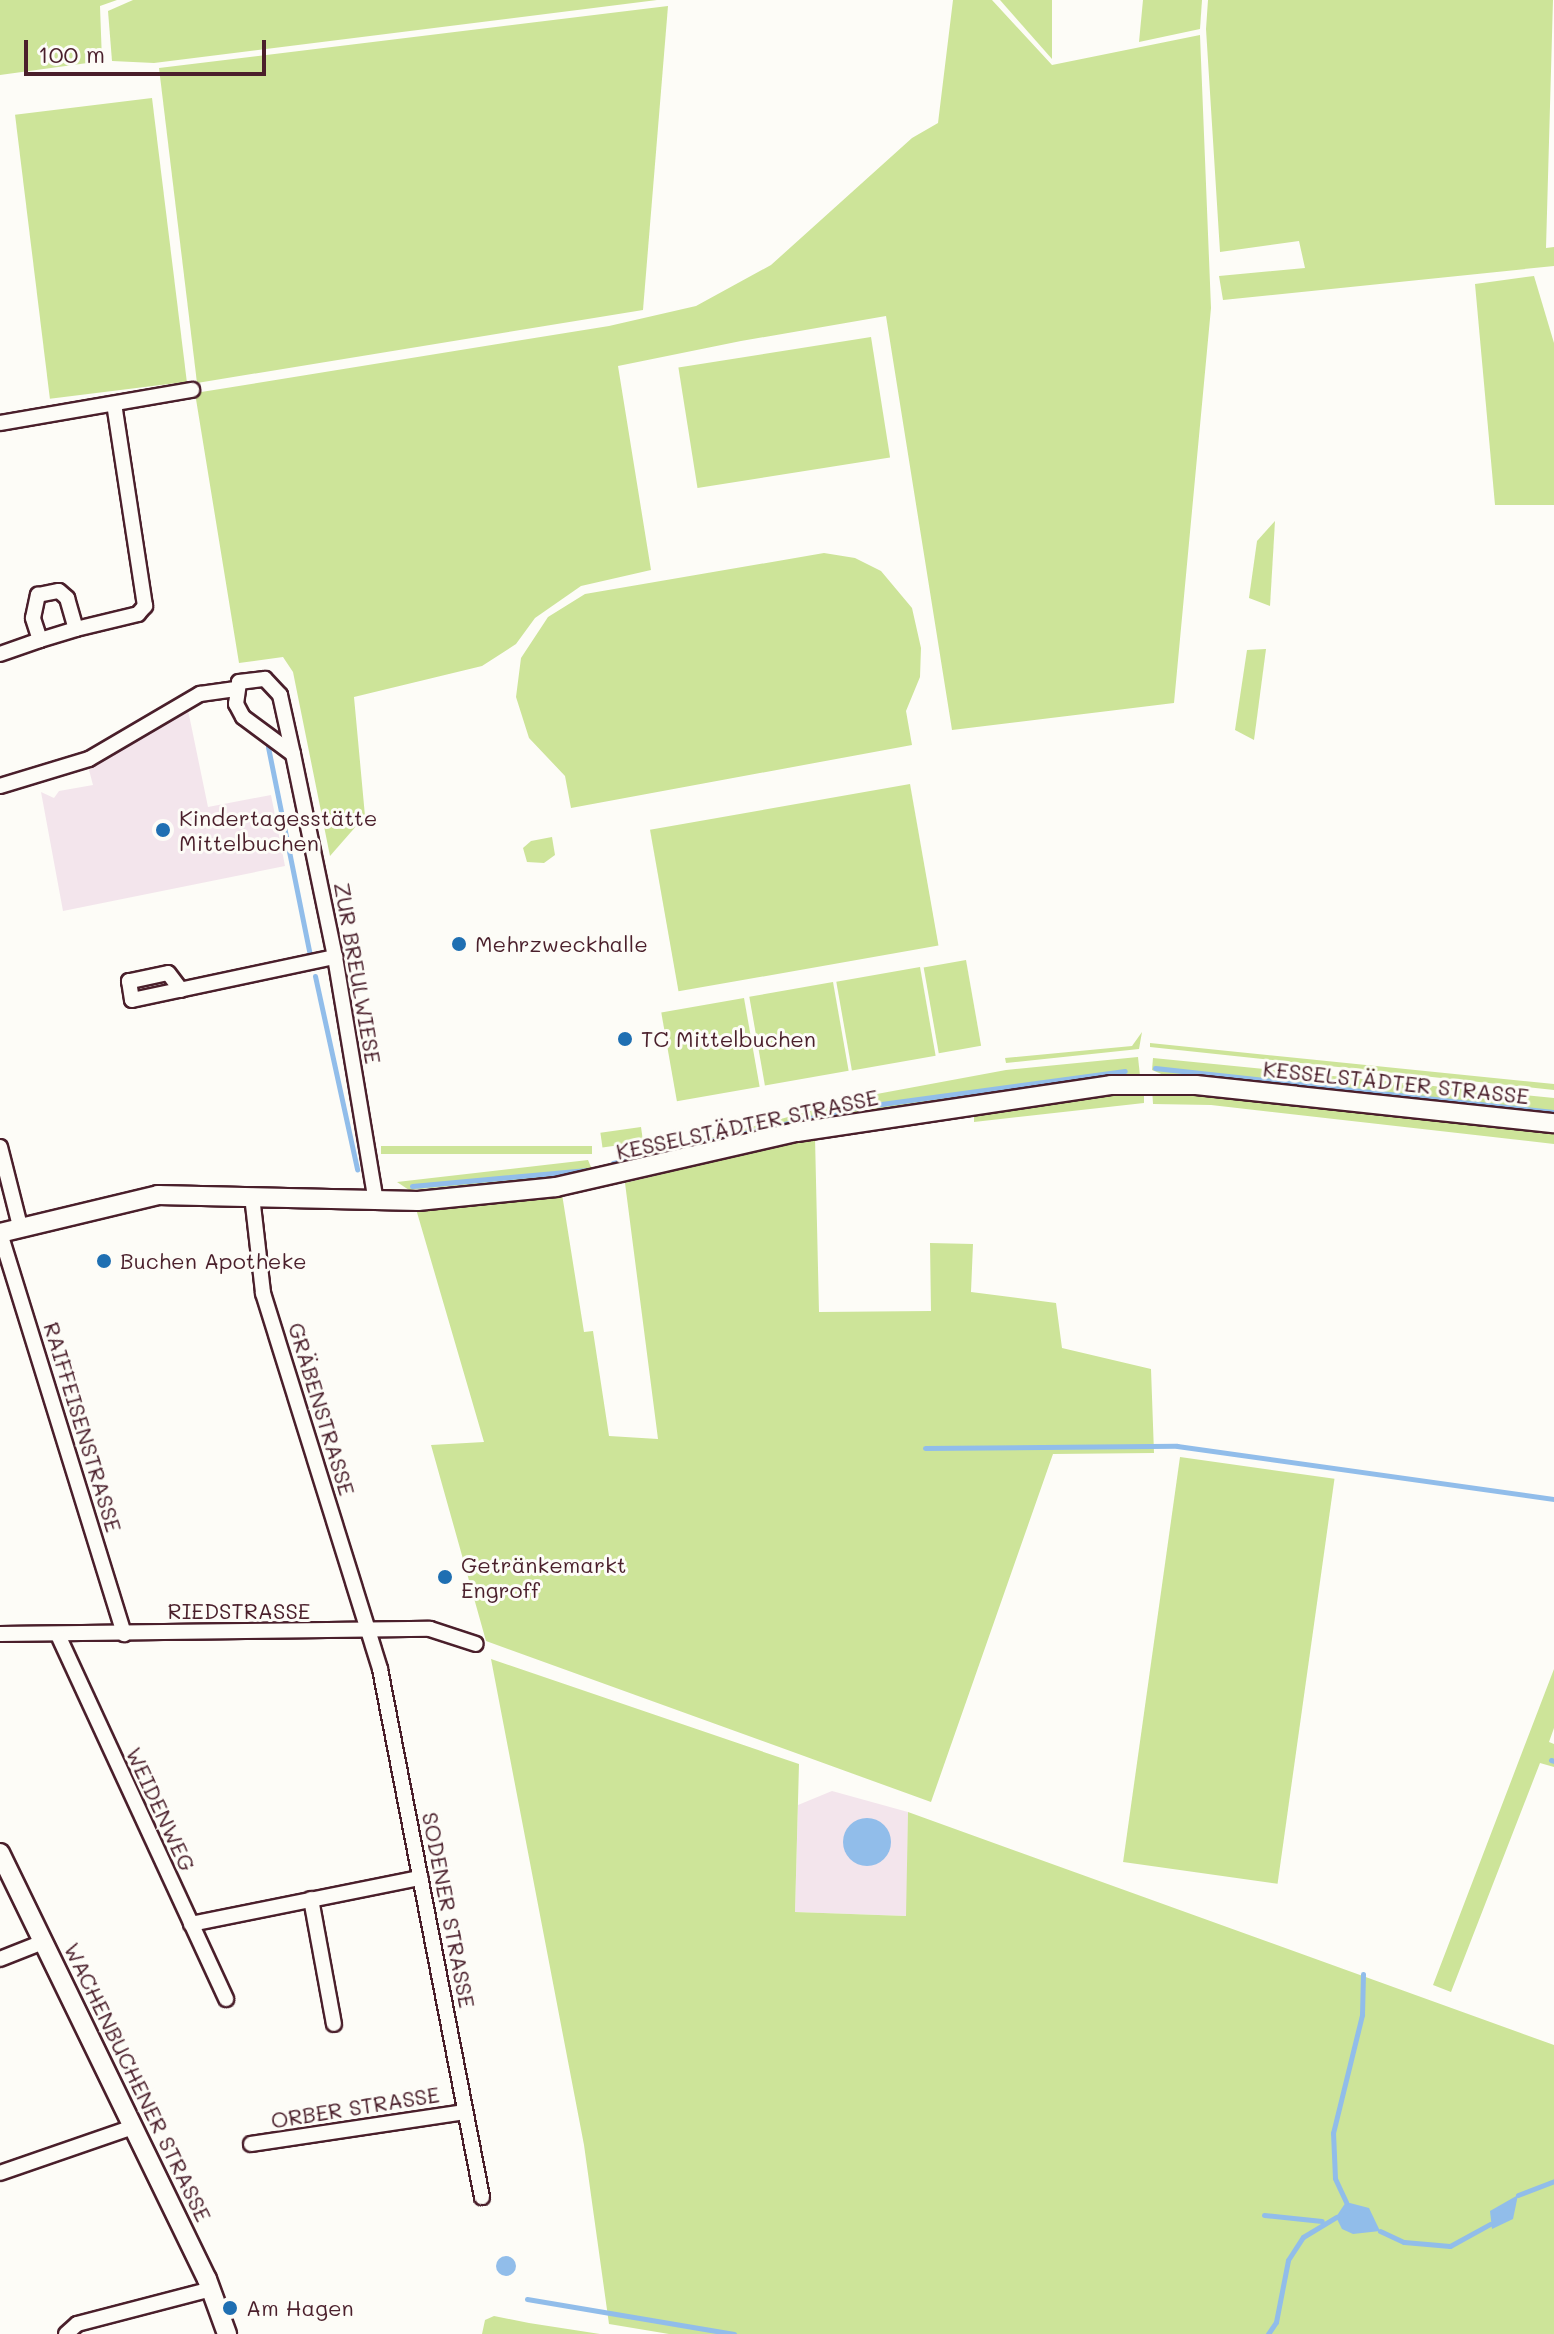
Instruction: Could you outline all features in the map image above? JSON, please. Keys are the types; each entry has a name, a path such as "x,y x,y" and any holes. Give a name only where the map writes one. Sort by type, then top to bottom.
{"main road":[{"name":"KESSELSTÄDTER STRASSE","path":"0,1233 158,1195 376,1201 556,1187 797,1132 991,1100 1148,1083 1554,1123"},
{"name":"WACHENBUCHENER STRASSE","path":"0,1853 211,2289 227,2334"}],"street":[{"path":"0,423 192,390"},
{"path":"0,654 76,629 138,614 145,606 114,404"},
{"path":"40,640 32,604 47,592 67,598 76,629"},
{"name":"ZUR BREULWIESE","path":"236,689 239,682 253,676 275,686 293,754 335,957 376,1201"},
{"path":"0,786 89,759 200,694 236,689 243,717 293,754"},
{"path":"181,990 335,957"},
{"path":"0,1147 20,1226"},
{"name":"GRÄBENSTRASSE","path":"252,1196 260,1283 367,1632"},
{"name":"RAIFFEISENSTRASSE","path":"0,1233 124,1634"},
{"name":"RIEDSTRASSE","path":"0,1634 430,1629 476,1644"},
{"name":"SODENER STRASSE","path":"367,1632 380,1669 482,2197"},
{"name":"WEIDENWEG","path":"58,1635 226,1999"},
{"path":"191,1924 420,1878"},
{"path":"311,1899 334,2024"},
{"path":"0,1959 43,1942"},
{"name":"ORBER STRASSE","path":"251,2144 465,2112"},
{"path":"0,2173 133,2127"},
{"path":"66,2334 77,2324 211,2289"}],"shaded area":[{"name":"Kindertagesstätte Mittelbuchen","path":"188,710 208,807 271,795 285,866 63,911 41,792 54,798 59,791 93,785 89,770"},
{"path":"832,1791 908,1812 907,1916 795,1912 798,1805"}],"green space":[{"path":"0,0 117,0 100,6 102,61 0,75"},
{"path":"133,0 657,0 154,63 112,61 108,11"},
{"path":"953,0 992,0 1052,65 1200,35 1211,308 1174,703 952,730 886,316 741,341 618,366 651,570 581,586 535,618 516,644 482,666 354,697 365,816 330,856 293,672 283,657 239,663 195,393 609,326 696,306 771,265 912,138 938,123"},
{"path":"1000,0 1052,0 1052,59"},
{"path":"1143,0 1202,0 1200,29 1139,42"},
{"path":"1208,0 1553,0 1546,248 1554,247 1554,266 1223,300 1219,276 1305,268 1299,241 1220,252 1206,29"},
{"path":"668,6 643,310 197,383 159,68"},
{"path":"152,98 187,382 50,399 15,115"},
{"path":"1534,276 1554,343 1554,505 1495,505 1475,284"},
{"path":"871,337 890,457 697,488 678,368"},
{"path":"1275,521 1270,606 1249,598 1257,541"},
{"path":"824,553 855,558 881,571 912,608 921,648 920,677 906,711 912,745 571,808 565,776 529,738 516,697 521,658 548,617 585,594"},
{"path":"1266,649 1254,740 1235,730 1247,650"},
{"path":"910,784 938,946 678,991 650,830"},
{"path":"552,837 555,855 544,863 527,862 523,848 531,841"},
{"path":"966,960 981,1046 939,1053 924,967"},
{"path":"920,967 936,1056 852,1070 836,982"},
{"path":"833,982 849,1071 765,1085 749,997"},
{"path":"744,998 760,1087 677,1101 661,1013"},
{"path":"1142,1032 1139,1049 1006,1063 1005,1058 1132,1046"},
{"path":"1150,1043 1554,1084 1554,1090 1150,1047"},
{"path":"1138,1057 1140,1076 870,1111 866,1096 1006,1070"},
{"path":"1153,1058 1554,1098 1554,1115 1166,1076 1152,1070"},
{"path":"1152,1088 1554,1130 1554,1144 1211,1105 1153,1104"},
{"path":"1144,1090 1144,1103 974,1122 974,1111"},
{"path":"855,1099 859,1114 613,1180 609,1165"},
{"path":"641,1127 643,1142 602,1148 600,1133"},
{"path":"815,1137 819,1312 931,1311 930,1243 973,1244 971,1292 1056,1303 1062,1348 1151,1369 1154,1453 1053,1454 931,1802 486,1641 431,1445 484,1442 416,1209 562,1194 584,1332 593,1331 609,1436 658,1439 625,1183"},
{"path":"381,1146 592,1146 592,1154 381,1154"},
{"path":"588,1160 594,1174 409,1190 397,1182"},
{"path":"1180,1457 1334,1479 1278,1884 1123,1862"},
{"path":"491,1659 799,1764 795,1912 906,1916 908,1812 1554,2045 1554,2334 669,2334 609,2324 584,2145"},
{"path":"1554,1669 1554,1728 1549,1742 1554,1744 1554,1767 1540,1763 1451,1992 1433,1985"},
{"path":"494,2316 600,2334 482,2334 485,2320"}],"water":[{"path":"867,1818 884,1825 891,1842 884,1859 867,1866 850,1859 843,1842 850,1825"},
{"path":"1518,2195 1513,2219 1492,2229 1490,2211"},
{"path":"1346,2202 1369,2208 1380,2231 1353,2234 1342,2229 1336,2217"},
{"path":"506,2256 513,2259 516,2266 513,2273 506,2276 499,2273 496,2266 499,2259"}],"waterway":[{"path":"268,747 309,951"},
{"path":"315,976 357,1169"},
{"path":"1155,1068 1554,1112"},
{"path":"874,1105 1125,1071"},
{"path":"613,1163 854,1108"},
{"path":"412,1186 587,1170"},
{"path":"925,1448 1177,1446 1554,1499"},
{"path":"1346,2202 1335,2178 1333,2133 1362,2015 1363,1974"},
{"path":"1518,2195 1554,2181"},
{"path":"1264,2215 1322,2221"},
{"path":"1268,2334 1276,2322 1288,2260 1303,2237 1336,2217"},
{"path":"1380,2231 1404,2242 1450,2246 1490,2224"},
{"path":"527,2299 734,2334"}],"place":[{"name":"Kindertagesstätte Mittelbuchen","path":"163,830"},
{"name":"Mehrzweckhalle","path":"459,944"},
{"name":"TC Mittelbuchen","path":"625,1039"},
{"name":"Buchen Apotheke","path":"104,1261"},
{"name":"Getränkemarkt Engroff","path":"445,1577"},
{"name":"Am Hagen","path":"230,2308"}]}
